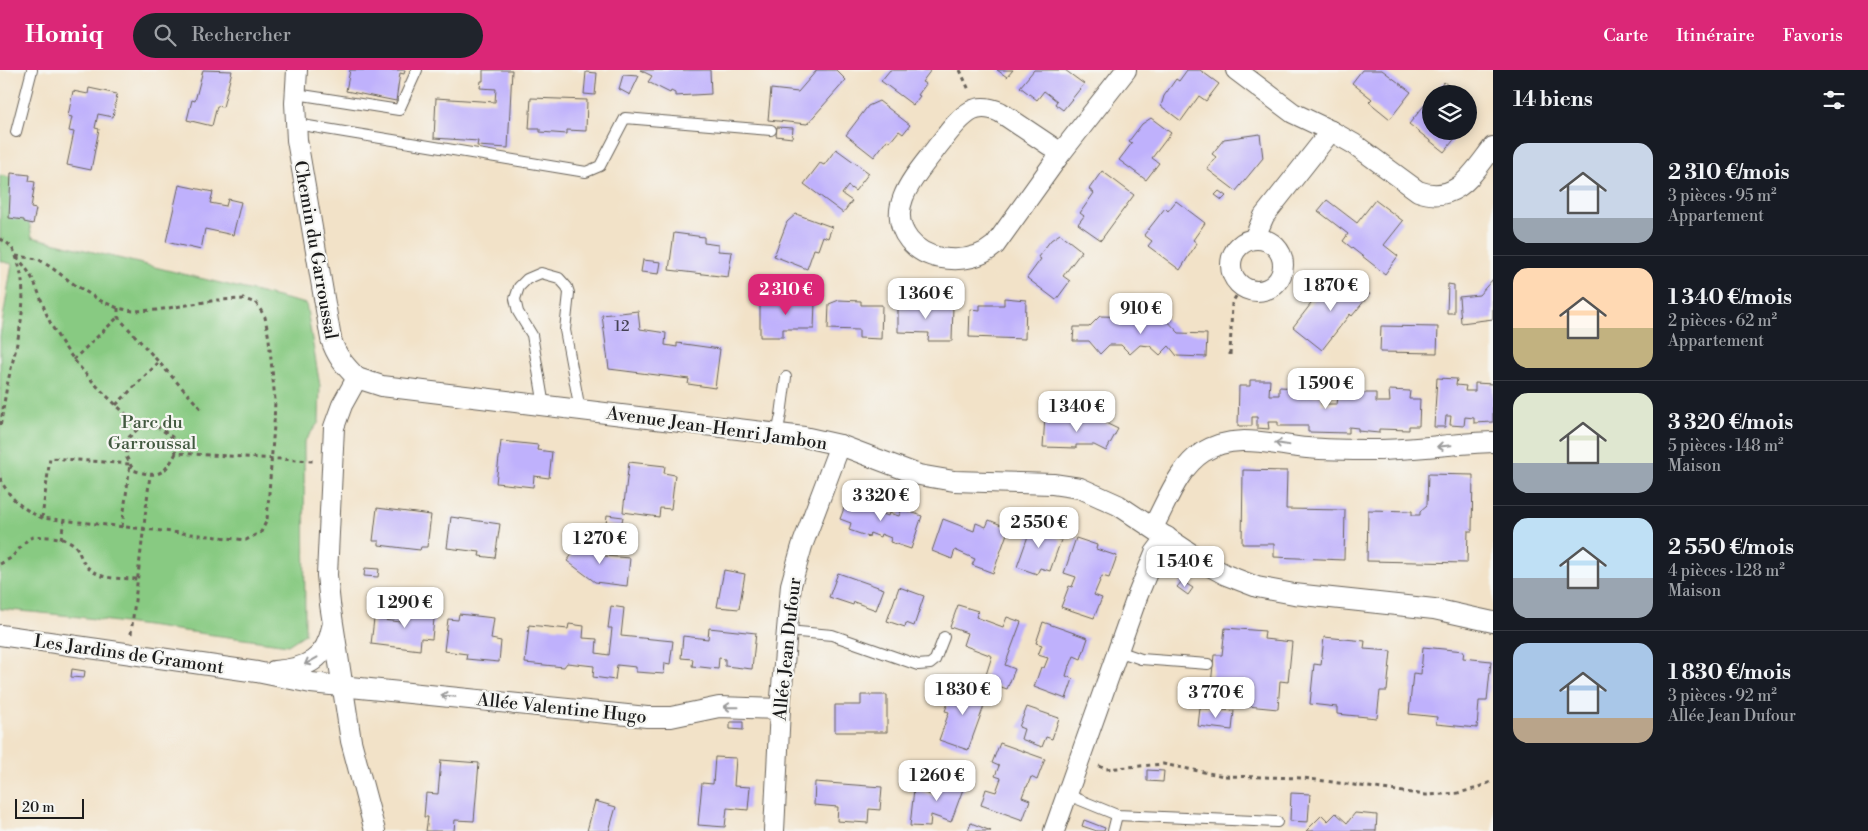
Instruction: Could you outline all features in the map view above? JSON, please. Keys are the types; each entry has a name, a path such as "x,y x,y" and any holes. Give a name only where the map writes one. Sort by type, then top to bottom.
{"street":[{"name":"Chemin du Garroussal","path":"297,70 296,124 301,164 331,339 334,349 343,364 358,378"},
{"path":"1061,153 1000,112 989,108 971,111 957,122 906,188 900,210 904,232 915,247 933,256 948,259 964,259 985,253 995,246 1061,153 1126,70"},
{"path":"1236,70 1292,113 1354,144 1418,191 1432,195 1446,194 1462,185 1493,148"},
{"path":"1254,240 1264,216 1331,131"},
{"path":"1254,240 1263,240 1272,244 1282,258 1280,276 1268,288 1259,291 1250,290 1235,280 1231,263 1233,254 1238,247 1254,240"},
{"path":"358,378 336,418 333,436 326,457 327,575 332,621 351,741 375,831"},
{"name":"Avenue Jean-Henri Jambon","path":"358,378 382,386 804,437 840,445 919,475 954,481 1053,484 1080,488 1118,505 1217,570 1257,587 1294,594 1434,609 1493,622"},
{"path":"1054,831 1155,553 1160,532 1182,474 1189,464 1203,452 1224,443 1249,440 1305,448 1377,450 1493,442"},
{"name":"Allée Jean Dufour","path":"774,831 780,709 789,598 794,573 840,445"},
{"name":"Les Jardins de Gramont","path":"257,672 290,670 312,662 321,655 325,648 330,636 332,621"},
{"name":"Les Jardins de Gramont","path":"0,635 257,672 311,683 343,686"},
{"name":"Allée Valentine Hugo","path":"343,686 659,717 671,717 719,707 780,709"}],"lane":[{"path":"16,132 32,70"},
{"path":"296,94 399,110 417,70"},
{"path":"296,124 586,172 600,166 625,118 771,130"},
{"path":"544,406 532,335 518,312 516,299 519,287 527,278 541,274 559,278 567,287 569,293 566,330 580,410"},
{"path":"777,434 786,378"},
{"path":"787,631 832,635 918,665 926,665 935,660 944,637"},
{"path":"1118,651 1142,659 1208,664"},
{"path":"1068,795 1117,815 1277,822"},
{"path":"1113,831 1117,815"}],"path":[{"path":"0,239 12,248 16,256 22,276 23,292 20,323 0,427"},
{"path":"0,478 18,505 42,518 240,541 252,538 261,532 267,520 275,400 273,373 264,317 256,303 244,299 217,300 157,310 118,308 101,301 38,259 16,256"},
{"path":"16,256 30,272 52,326 74,360 89,378 140,427 158,427 172,436 176,453 163,472 150,475 133,470 126,456 128,438 140,427"},
{"path":"1230,356 1232,303 1242,286"},
{"path":"118,308 118,317 203,411"},
{"path":"74,360 118,317"},
{"path":"116,405 158,362"},
{"path":"176,453 272,458 326,457"},
{"path":"42,518 50,458 130,464"},
{"path":"122,527 130,464"},
{"path":"128,654 150,475"},
{"path":"62,538 64,520"},
{"path":"0,564 11,558 32,537 62,538 72,542 79,550 86,566 101,576 137,579"},
{"path":"1080,760 1106,769 1163,764 1224,776 1303,778 1426,795 1458,793 1493,781"}],"green space":[{"name":"Parc du Garroussal","path":"0,175 21,180 32,237 306,304 320,386 319,422 304,442 305,634 288,645 72,616 0,609 0,336 12,264 0,261"}],"building":[{"path":"203,70 232,71 223,107 217,106 212,126 187,120 192,100 195,101"},
{"path":"350,70 405,70 404,74 400,73 396,101 346,91"},
{"path":"483,70 512,70 508,148 477,146 478,141 434,138 436,98 495,102 496,89 480,88 481,81 483,81"},
{"path":"640,70 710,70 711,94 675,96 675,93 671,91 670,93 648,82 652,76"},
{"path":"817,70 836,70 846,80 807,124 768,120 771,89 798,92"},
{"path":"890,70 931,70 922,82 926,84 913,105 881,81"},
{"path":"997,70 1013,70 1007,77"},
{"path":"1034,70 1065,70 1084,84 1063,110 1055,104 1057,101 1044,91 1037,100 1020,87"},
{"path":"1187,70 1200,70 1219,84 1206,101 1199,96 1181,121 1161,106 1164,96 1176,79 1179,81"},
{"path":"1362,70 1382,70 1411,92 1390,119 1369,102 1372,99 1352,83"},
{"path":"586,72 597,73 595,95 584,94"},
{"path":"623,75 639,76 630,95 619,89"},
{"path":"89,88 117,94 113,117 98,114 95,128 99,129 91,170 67,165 74,132 69,131 72,117 68,116 73,91 88,94"},
{"path":"531,98 587,100 586,131 567,130 567,134 540,132 540,129 529,129"},
{"path":"879,101 910,125 903,134 899,131 890,142 887,140 874,157 846,135 868,106"},
{"path":"1422,108 1422,134 1409,124"},
{"path":"1151,118 1171,133 1152,158 1159,163 1146,180 1119,160 1132,143 1129,141 1142,124"},
{"path":"777,127 793,128 792,138 776,136"},
{"path":"1260,134 1263,158 1236,191 1207,169 1216,157 1212,154 1224,139"},
{"path":"1429,140 1454,140 1444,152"},
{"path":"836,149 869,173 855,191 848,186 842,194 852,201 843,213 804,184 820,163 824,165"},
{"path":"1102,171 1134,195 1101,240 1078,224 1084,216 1080,213 1094,193 1089,189"},
{"path":"11,173 30,175 29,181 35,182 31,208 36,209 33,224 24,222 24,220 9,218"},
{"path":"179,185 213,192 210,203 226,206 228,199 241,202 233,235 205,229 201,250 166,242"},
{"path":"1219,191 1226,196 1222,200 1215,195"},
{"path":"1327,200 1357,223 1375,200 1403,221 1384,245 1398,256 1385,274 1343,241 1348,234 1318,211"},
{"path":"1176,201 1205,223 1193,240 1197,243 1180,270 1148,246 1152,241 1144,235 1165,208 1168,211"},
{"path":"796,214 832,227 828,238 823,236 818,250 814,249 807,269 774,256 787,222"},
{"path":"674,233 704,237 704,243 718,245 718,251 732,252 728,277 669,270"},
{"path":"1060,234 1082,251 1063,276 1070,281 1056,300 1027,278 1041,259 1038,257 1051,240"},
{"path":"643,260 661,262 659,274 641,272"},
{"path":"1346,276 1370,294 1352,316 1350,314 1322,350 1293,327 1321,291 1323,293 1335,291"},
{"path":"1493,279 1493,319 1461,323 1459,297 1479,295"},
{"path":"1448,284 1454,285 1454,313 1447,313"},
{"path":"783,297 805,298 815,302 814,329 783,329 783,337 760,337 760,300 783,301"},
{"path":"1004,298 1026,300 1025,339 969,337 970,309 980,310 980,305 1004,305"},
{"path":"839,300 861,301 861,305 882,305 881,339 859,338 859,330 828,329 829,304"},
{"path":"908,301 930,301 930,305 953,305 952,341 928,341 929,333 898,332 898,304"},
{"path":"1141,308 1149,317 1161,318 1163,316 1179,333 1207,334 1206,357 1177,356 1169,346 1160,355 1150,346 1140,345 1130,354 1121,345 1109,345 1100,354 1089,341 1073,341 1074,327 1089,327 1100,316 1131,317"},
{"path":"638,311 640,329 666,333 665,345 677,347 677,343 720,349 715,388 688,384 689,379 609,369 602,315"},
{"path":"1381,326 1438,327 1437,353 1380,352"},
{"path":"1437,378 1457,379 1456,385 1466,386 1465,391 1475,391 1475,383 1493,384 1493,422 1474,423 1474,418 1465,417 1464,426 1450,425 1451,416 1446,416 1445,427 1434,427"},
{"path":"1250,380 1270,380 1269,395 1279,395 1279,387 1300,388 1299,396 1321,396 1321,404 1337,404 1338,397 1359,397 1359,393 1376,393 1376,402 1390,402 1389,390 1410,391 1409,399 1420,399 1419,426 1409,426 1409,430 1379,429 1379,433 1358,431 1358,428 1349,427 1349,433 1308,432 1308,426 1278,426 1278,422 1268,422 1269,429 1257,428 1257,417 1252,417 1252,426 1238,426 1239,386 1250,386"},
{"path":"1045,416 1095,418 1118,429 1106,451 1094,445 1076,445 1076,448 1043,447"},
{"path":"501,441 538,445 537,450 552,452 549,478 534,476 533,487 496,483"},
{"path":"629,462 665,466 664,473 675,475 671,509 660,508 659,517 623,512"},
{"path":"1243,470 1287,471 1286,509 1345,510 1344,560 1274,557 1274,544 1242,544"},
{"path":"1428,474 1473,475 1472,531 1468,531 1467,563 1367,561 1368,510 1412,511 1412,515 1420,515 1420,511 1427,505"},
{"path":"860,497 881,504 878,512 888,516 889,513 899,516 902,509 922,516 911,549 890,542 891,538 881,534 880,537 870,533 869,537 849,530 851,523 840,519 847,500 858,503"},
{"path":"377,508 431,515 427,547 421,547 420,550 379,545 379,541 373,541"},
{"path":"607,515 623,517 621,526 606,524"},
{"path":"451,517 500,524 495,558 479,556 480,552 447,548"},
{"path":"943,519 974,531 976,523 986,527 989,520 1009,528 993,573 972,565 975,559 955,550 952,559 932,551"},
{"path":"1033,522 1054,529 1051,536 1061,540 1050,571 1040,568 1037,574 1017,567"},
{"path":"1076,538 1097,545 1096,549 1117,556 1109,578 1102,576 1094,595 1102,598 1094,618 1061,607 1069,586 1072,587 1076,577 1064,573"},
{"path":"584,539 605,556 630,558 627,586 595,582 567,561"},
{"path":"365,568 379,569 378,577 364,576"},
{"path":"724,570 745,574 739,609 717,607"},
{"path":"838,573 884,589 876,610 854,602 853,605 829,597"},
{"path":"1182,581 1193,588 1188,595 1177,587"},
{"path":"899,587 924,596 914,626 906,623 905,627 887,621"},
{"path":"403,605 435,609 432,639 421,638 420,650 371,644 374,619 401,622"},
{"path":"958,605 978,611 976,617 1003,627 1007,617 1021,622 1005,665 1015,669 1007,689 984,681 992,656 963,645 967,633 950,627"},
{"path":"611,606 624,608 621,636 673,641 670,664 665,663 664,674 636,672 636,667 617,665 615,680 593,677 594,666 567,663 564,667 525,663 529,625 568,629 569,624 584,626 583,638 597,639 596,653 609,655 612,628 608,628"},
{"path":"459,614 494,618 491,639 501,641 499,662 466,659 467,654 444,651 448,619 458,620"},
{"path":"1043,622 1088,638 1081,659 1074,656 1069,666 1066,676 1073,679 1066,699 1034,687 1041,667 1044,668 1048,658 1038,655 1042,645 1036,643"},
{"path":"709,628 756,633 752,669 725,666 725,659 719,658 718,669 692,666 693,659 681,658 683,636 708,639"},
{"path":"1225,628 1265,631 1264,639 1292,642 1288,682 1280,681 1278,709 1237,705 1238,698 1210,695 1214,655 1222,655"},
{"path":"1324,637 1365,641 1364,649 1391,651 1387,691 1380,691 1377,718 1337,714 1337,707 1310,704 1314,664 1321,665"},
{"path":"1423,647 1464,651 1463,658 1491,661 1487,701 1479,701 1477,728 1436,724 1437,717 1409,714 1413,673 1421,674"},
{"path":"72,669 85,671 84,678 71,677"},
{"path":"955,684 988,695 968,750 939,740 949,712 945,711"},
{"path":"861,695 887,695 887,732 835,732 835,705 861,705"},
{"path":"1027,707 1059,718 1052,739 1046,737 1042,747 1021,739 1024,729 1019,727"},
{"path":"1200,708 1234,711 1232,730 1198,726"},
{"path":"730,722 743,722 743,730 730,729"},
{"path":"1000,743 1045,759 1037,780 1031,777 1022,797 1030,800 1023,820 981,805 986,789 996,792 1001,778 995,776 999,766 992,763"},
{"path":"715,757 736,758 734,786 750,787 748,810 727,808 725,827 698,825 702,783 713,784"},
{"path":"441,760 479,763 474,821 455,820 454,831 426,831 428,817 424,817 426,793 438,794"},
{"path":"1147,770 1164,771 1163,782 1147,781"},
{"path":"942,772 966,781 951,822 931,815 930,827 910,826 914,789 934,796"},
{"path":"815,782 882,787 880,810 869,809 868,823 837,821 838,807 814,805"},
{"path":"1291,793 1310,794 1308,822 1290,821"},
{"path":"595,801 616,807 609,831 587,831"},
{"path":"1336,813 1347,823 1355,813 1377,815 1376,831 1306,831 1322,815 1328,821"},
{"path":"1084,820 1105,828 1104,831 1097,831 1082,826"},
{"path":"971,823 991,831 968,831"}]}
